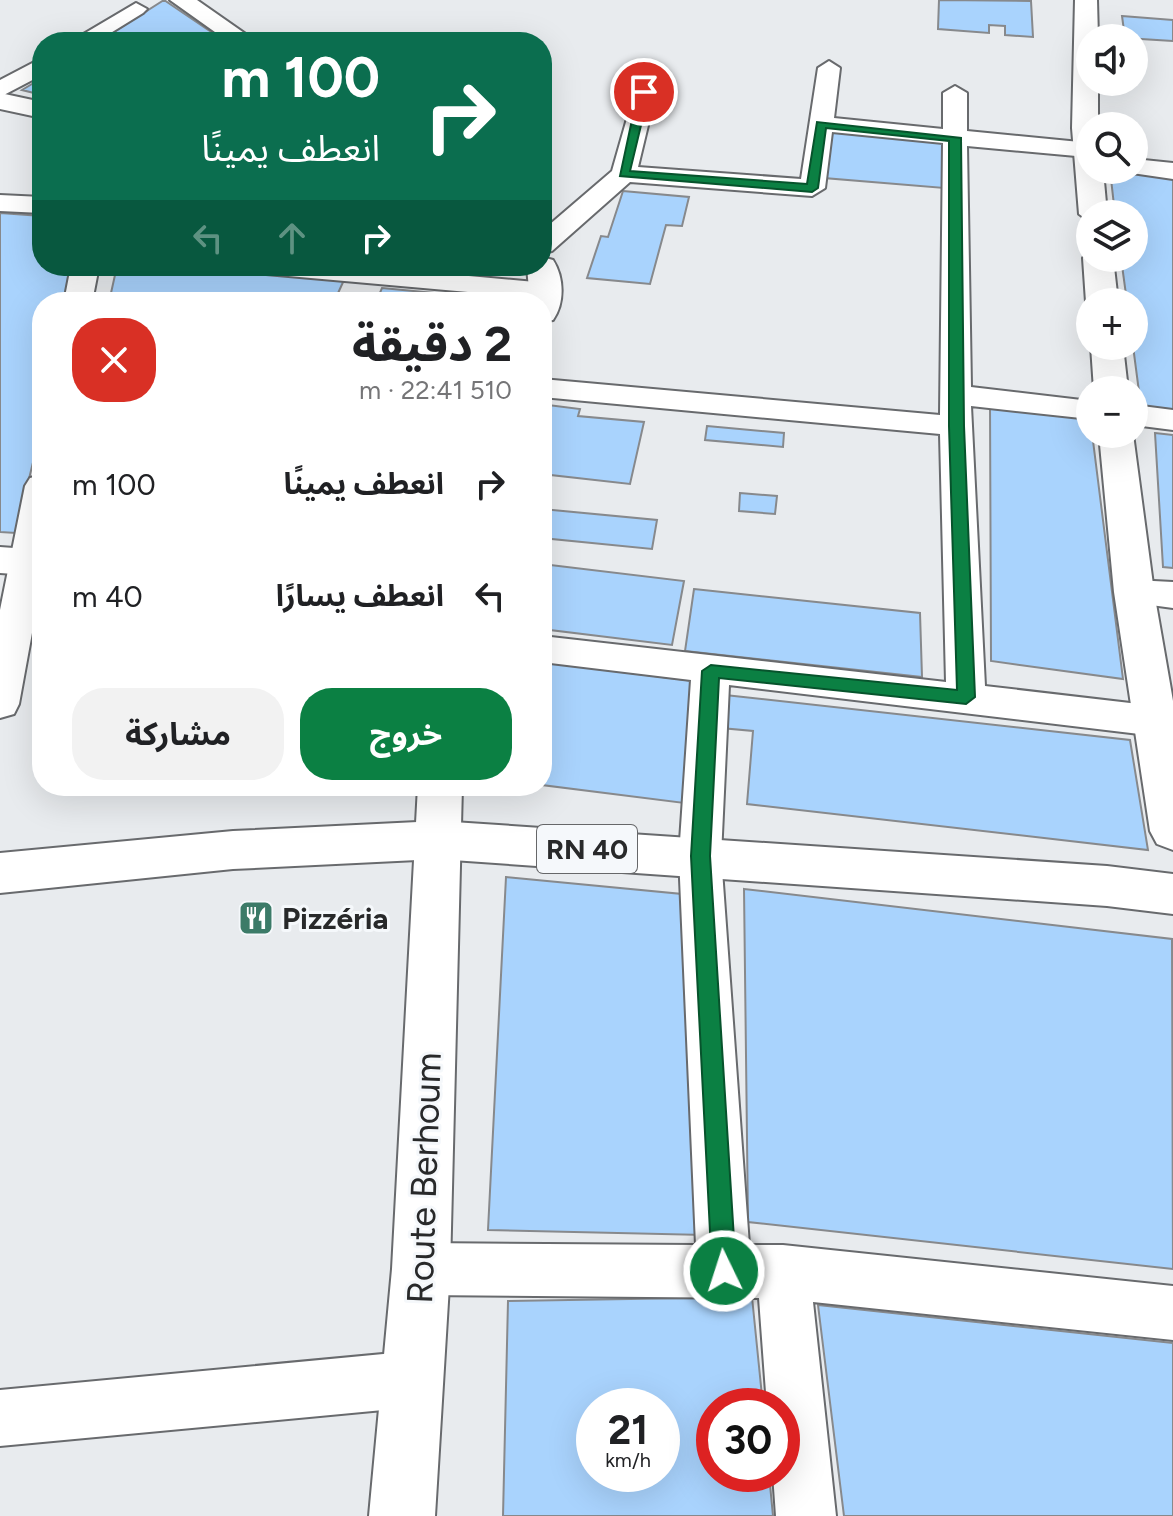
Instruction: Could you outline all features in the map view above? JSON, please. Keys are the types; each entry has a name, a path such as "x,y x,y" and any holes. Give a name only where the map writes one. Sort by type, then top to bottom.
{"main road":[{"path":"181,0 230,32"},
{"path":"1086,0 1087,112"},
{"path":"0,101 32,108"},
{"path":"1119,448 1153,593 1156,721 1173,831"},
{"name":"Route Berhoum","path":"402,1516 415,1379 421,1269 440,796"},
{"name":"RN 40","path":"0,873 233,850 438,840 700,856 1107,886 1173,894"}],"street":[{"path":"98,32 136,9"},
{"path":"624,174 812,188 829,68"},
{"path":"0,90 32,71"},
{"path":"552,236 624,174 644,92"},
{"path":"955,93 956,410 966,697"},
{"path":"821,124 955,138 1076,156"},
{"path":"1148,168 1173,171"},
{"path":"0,203 32,205"},
{"path":"420,276 543,290"},
{"path":"552,389 956,410 1076,410"},
{"path":"1148,417 1173,420"},
{"path":"0,704 23,562 32,526"},
{"path":"552,650 1156,721"},
{"path":"711,671 700,856 724,1271"},
{"path":"421,1269 783,1272 1173,1313"},
{"path":"783,1272 806,1516"},
{"path":"0,1418 415,1379"}],"building":[{"path":"164,0 211,32 114,32"},
{"path":"939,0 1031,1 1033,37 1005,35 1005,26 989,25 989,33 938,29"},
{"path":"1122,16 1173,20 1173,41 1148,39 1148,24 1123,24"},
{"path":"32,84 32,92 22,90"},
{"path":"828,128 946,139 944,188 824,178"},
{"path":"1148,174 1173,176 1173,411 1148,408 1148,376 1137,376 1135,360 1148,360 1148,288 1125,288 1123,272 1148,272 1148,200 1113,200 1112,184 1148,184"},
{"path":"623,191 689,197 682,226 666,225 650,284 587,278 601,236 608,237"},
{"path":"0,213 32,215 32,276 77,276 73,292 32,292 32,467 16,533 0,532"},
{"path":"115,276 303,276 344,280 339,292 111,292"},
{"path":"382,288 424,292 380,292"},
{"path":"990,405 1076,415 1076,448 1094,448 1123,679 991,661"},
{"path":"552,406 580,409 578,416 644,422 630,484 552,475"},
{"path":"707,426 784,433 783,447 705,440"},
{"path":"1155,433 1173,435 1173,568 1163,567"},
{"path":"740,493 777,496 775,514 739,511"},
{"path":"552,510 657,520 652,549 552,539"},
{"path":"552,565 684,581 672,645 552,630"},
{"path":"694,589 920,613 922,677 685,651"},
{"path":"552,663 702,682 684,803 552,786"},
{"path":"725,695 1130,740 1148,850 747,804 753,731 721,728"},
{"path":"506,877 682,894 705,1235 488,1230"},
{"path":"744,889 1172,939 1173,1269 748,1222"},
{"path":"752,1297 761,1388 696,1388 696,1492 771,1492 773,1516 503,1516 508,1301"},
{"path":"818,1305 1173,1343 1173,1516 844,1516"}],"place":[{"name":"Pizzéria","path":"256,918"}],"route":[{"path":"644,92 624,174 812,188 821,124 955,138 956,426 966,697 711,671 700,856 724,1271"}]}
